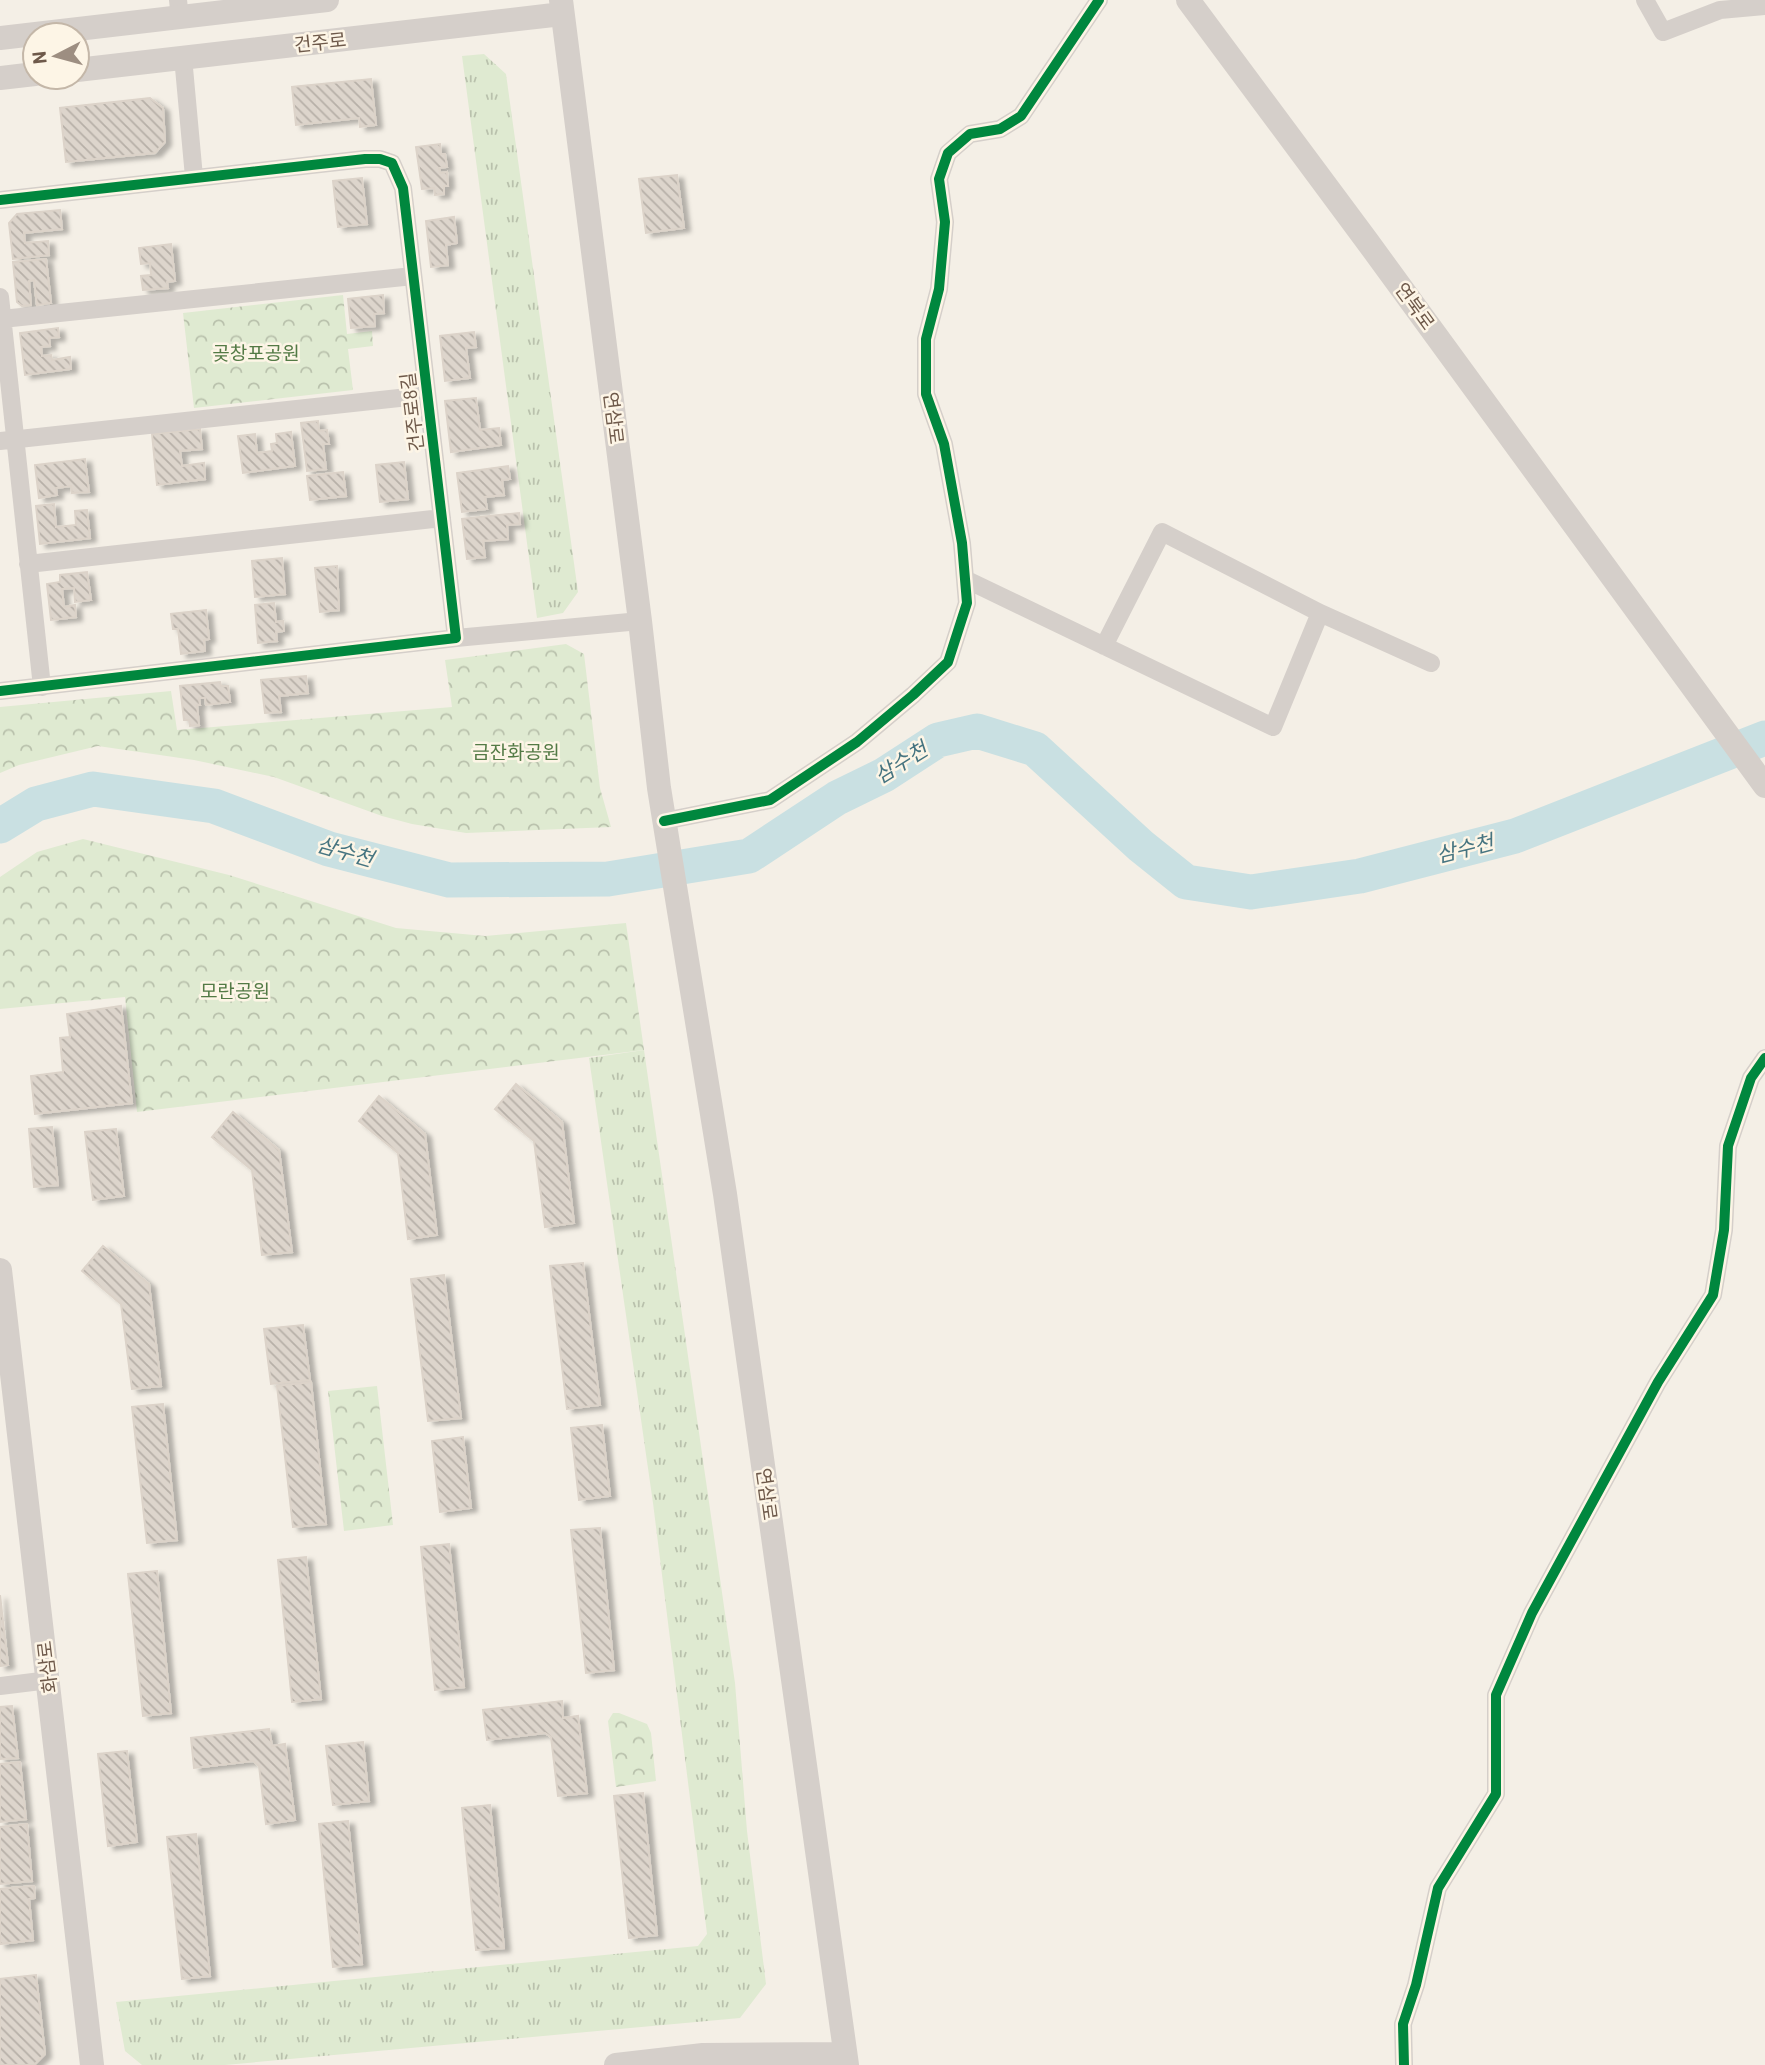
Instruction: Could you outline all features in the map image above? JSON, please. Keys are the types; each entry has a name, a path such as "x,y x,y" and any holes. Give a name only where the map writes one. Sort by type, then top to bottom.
{"main road":[{"path":"0,38 179,9 327,0"},
{"name":"연북로","path":"1188,0 1765,786"},
{"name":"건주로","path":"91,67 562,7"},
{"name":"연삼로","path":"562,7 665,828 725,1194 846,2060"},
{"path":"0,78 21,76"},
{"name":"화삼로","path":"0,1270 93,2065"},
{"path":"616,2065 702,2060 846,2060"}],"street":[{"path":"665,828 770,800 857,742 947,662 967,603 962,542 944,444 926,394 926,339 939,289 945,222 939,179 947,153 970,134 1000,129 1021,116 1099,0"},
{"path":"1645,0 1663,32 1720,10 1765,6"},
{"path":"183,57 194,177"},
{"name":"건주로8길","path":"0,200 365,159 387,160 392,163 403,188 456,638"},
{"path":"2,319 413,276"},
{"path":"0,297 7,440 28,564 42,687"},
{"name":"건주로8길","path":"7,440 427,395"},
{"path":"28,564 442,518"},
{"path":"1104,646 1161,531 1320,613 1431,663"},
{"path":"965,579 1273,727 1320,613"},
{"path":"0,691 456,638 640,621"},
{"path":"1404,2065 1404,2024 1416,1985 1438,1888 1496,1794 1496,1695 1532,1613 1552,1576 1658,1382 1713,1295 1724,1230 1728,1146 1751,1078 1765,1058"},
{"path":"0,1686 49,1680"}],"green space":[{"path":"484,54 506,74 578,592 563,613 537,618 462,56"},
{"name":"곶창포공원","path":"343,295 347,334 372,331 373,346 348,349 353,390 194,408 183,313"},
{"name":"금잔화공원","path":"566,644 584,654 600,788 611,827 466,833 382,816 274,777 194,760 98,746 19,765 0,773 0,707 171,691 177,730 452,707 445,660"},
{"name":"모란공원","path":"83,839 229,875 396,928 485,936 626,923 644,1050 137,1112 125,997 0,1009 0,877 37,852"},
{"path":"644,1050 735,1683 747,1831 766,1984 740,2018 225,2065 142,2065 125,2051 116,2002 698,1946 707,1934 653,1503 589,1058"},
{"path":"377,1386 393,1525 344,1531 328,1391"},
{"path":"613,1713 647,1724 651,1733 656,1781 616,1787 608,1721"}],"building":[{"path":"371,79 376,125 360,127 359,118 296,125 292,87"},
{"path":"150,98 163,108 165,142 155,153 66,162 60,108"},
{"path":"440,144 447,167 439,168 440,173 447,172 448,186 444,186 444,194 435,195 434,188 422,189 416,147"},
{"path":"677,175 684,228 646,233 639,179"},
{"path":"362,178 367,224 338,227 333,181"},
{"path":"60,210 62,229 24,233 25,243 48,241 49,255 13,259 9,223 17,214"},
{"path":"454,217 457,243 446,245 448,265 431,267 426,221"},
{"path":"171,244 175,281 167,282 168,288 143,290 141,276 151,275 150,263 141,264 139,248"},
{"path":"46,259 51,303 37,305 34,280 29,281 31,305 22,306 17,302 13,262"},
{"path":"383,295 384,313 374,314 375,326 351,328 348,299"},
{"path":"58,328 59,337 49,338 50,346 41,347 42,356 51,355 52,360 70,357 71,369 25,375 20,333"},
{"path":"474,332 476,347 466,348 470,378 445,381 440,336"},
{"path":"476,398 480,430 499,428 501,445 451,452 445,401"},
{"path":"318,421 319,431 327,430 329,444 323,444 326,469 307,471 301,423"},
{"path":"200,429 202,449 180,451 182,466 204,463 205,479 157,485 152,434"},
{"path":"291,432 295,466 243,473 238,436 255,434 257,453 272,451 271,444 277,443 276,434"},
{"path":"85,459 89,492 72,493 71,486 56,488 57,495 39,498 35,465"},
{"path":"404,462 408,499 380,502 376,465"},
{"path":"508,466 510,479 502,480 504,495 485,497 487,509 462,512 457,473"},
{"path":"343,472 346,496 310,500 307,476"},
{"path":"54,504 56,527 76,525 75,511 87,510 90,538 40,544 36,506"},
{"path":"519,513 520,524 507,525 508,539 483,541 485,557 467,559 462,519"},
{"path":"282,558 285,594 255,597 252,561"},
{"path":"337,566 339,610 320,612 315,568"},
{"path":"87,572 91,600 75,602 74,588 62,589 64,607 75,605 76,617 51,620 47,584 60,582 60,575"},
{"path":"274,603 276,622 283,621 284,631 276,632 277,641 258,643 255,605"},
{"path":"206,610 209,639 204,640 205,651 181,654 178,629 173,629 171,614"},
{"path":"306,676 308,693 279,696 281,712 265,713 261,680"},
{"path":"220,682 221,686 228,686 230,702 206,705 205,698 199,698 199,725 190,726 189,720 184,720 180,686"},
{"path":"121,1006 132,1103 35,1114 31,1076 63,1072 60,1038 70,1037 67,1014"},
{"path":"516,1084 562,1122 574,1223 545,1227 534,1141 495,1109"},
{"path":"379,1096 425,1134 437,1235 408,1239 398,1153 359,1121"},
{"path":"233,1112 279,1150 292,1252 262,1255 252,1170 212,1137"},
{"path":"52,1127 58,1185 34,1187 29,1129"},
{"path":"116,1129 124,1196 93,1200 85,1132"},
{"path":"103,1246 149,1284 161,1386 132,1389 121,1304 82,1271"},
{"path":"583,1263 600,1405 567,1409 550,1266"},
{"path":"444,1275 461,1418 428,1421 411,1279"},
{"path":"303,1325 310,1380 271,1384 264,1329"},
{"path":"311,1382 326,1524 293,1527 277,1386"},
{"path":"163,1404 177,1540 147,1543 132,1407"},
{"path":"602,1425 610,1496 579,1500 571,1428"},
{"path":"463,1437 471,1508 440,1512 432,1441"},
{"path":"600,1528 614,1670 586,1673 571,1530"},
{"path":"449,1544 464,1687 435,1690 421,1547"},
{"path":"306,1557 321,1699 292,1702 278,1560"},
{"path":"157,1571 171,1713 143,1716 128,1574"},
{"path":"0,1595 8,1665 0,1666"},
{"path":"562,1701 563,1718 578,1716 587,1793 558,1796 551,1737 545,1733 487,1740 483,1710"},
{"path":"12,1706 18,1758 0,1759 0,1707"},
{"path":"269,1729 272,1746 285,1744 295,1820 266,1824 259,1766 253,1761 194,1768 191,1738"},
{"path":"363,1742 369,1801 333,1805 326,1746"},
{"path":"127,1751 137,1842 108,1846 98,1754"},
{"path":"20,1762 26,1819 0,1822 0,1764"},
{"path":"643,1793 657,1935 629,1938 614,1796"},
{"path":"490,1805 504,1948 476,1950 462,1808"},
{"path":"348,1821 362,1964 333,1967 319,1824"},
{"path":"27,1824 32,1881 0,1884 0,1827"},
{"path":"196,1834 210,1976 182,1979 167,1837"},
{"path":"34,1886 35,1898 29,1899 33,1940 0,1944 0,1889"},
{"path":"36,1975 45,2054 34,2065 0,2065 0,1979"}],"waterway":[{"name":"삼수천","path":"0,826 36,804 93,789 214,806 329,849 449,880 608,879 749,856 837,798 884,775 938,740 977,731 1035,749 1141,846 1186,882 1251,892 1360,876 1515,836 1765,738"}],"cycle path":[{"path":"664,821 770,800 857,742 948,662 967,603 962,543 944,444 926,394 926,339 939,289 945,222 939,179 948,153 970,134 1000,129 1021,116 1099,0"},
{"path":"0,200 365,159 380,159 392,163 403,188 456,638 0,691"},
{"path":"1404,2065 1403,2024 1416,1985 1438,1888 1496,1794 1496,1695 1532,1613 1658,1382 1713,1295 1724,1230 1728,1146 1751,1078 1765,1058"}]}
